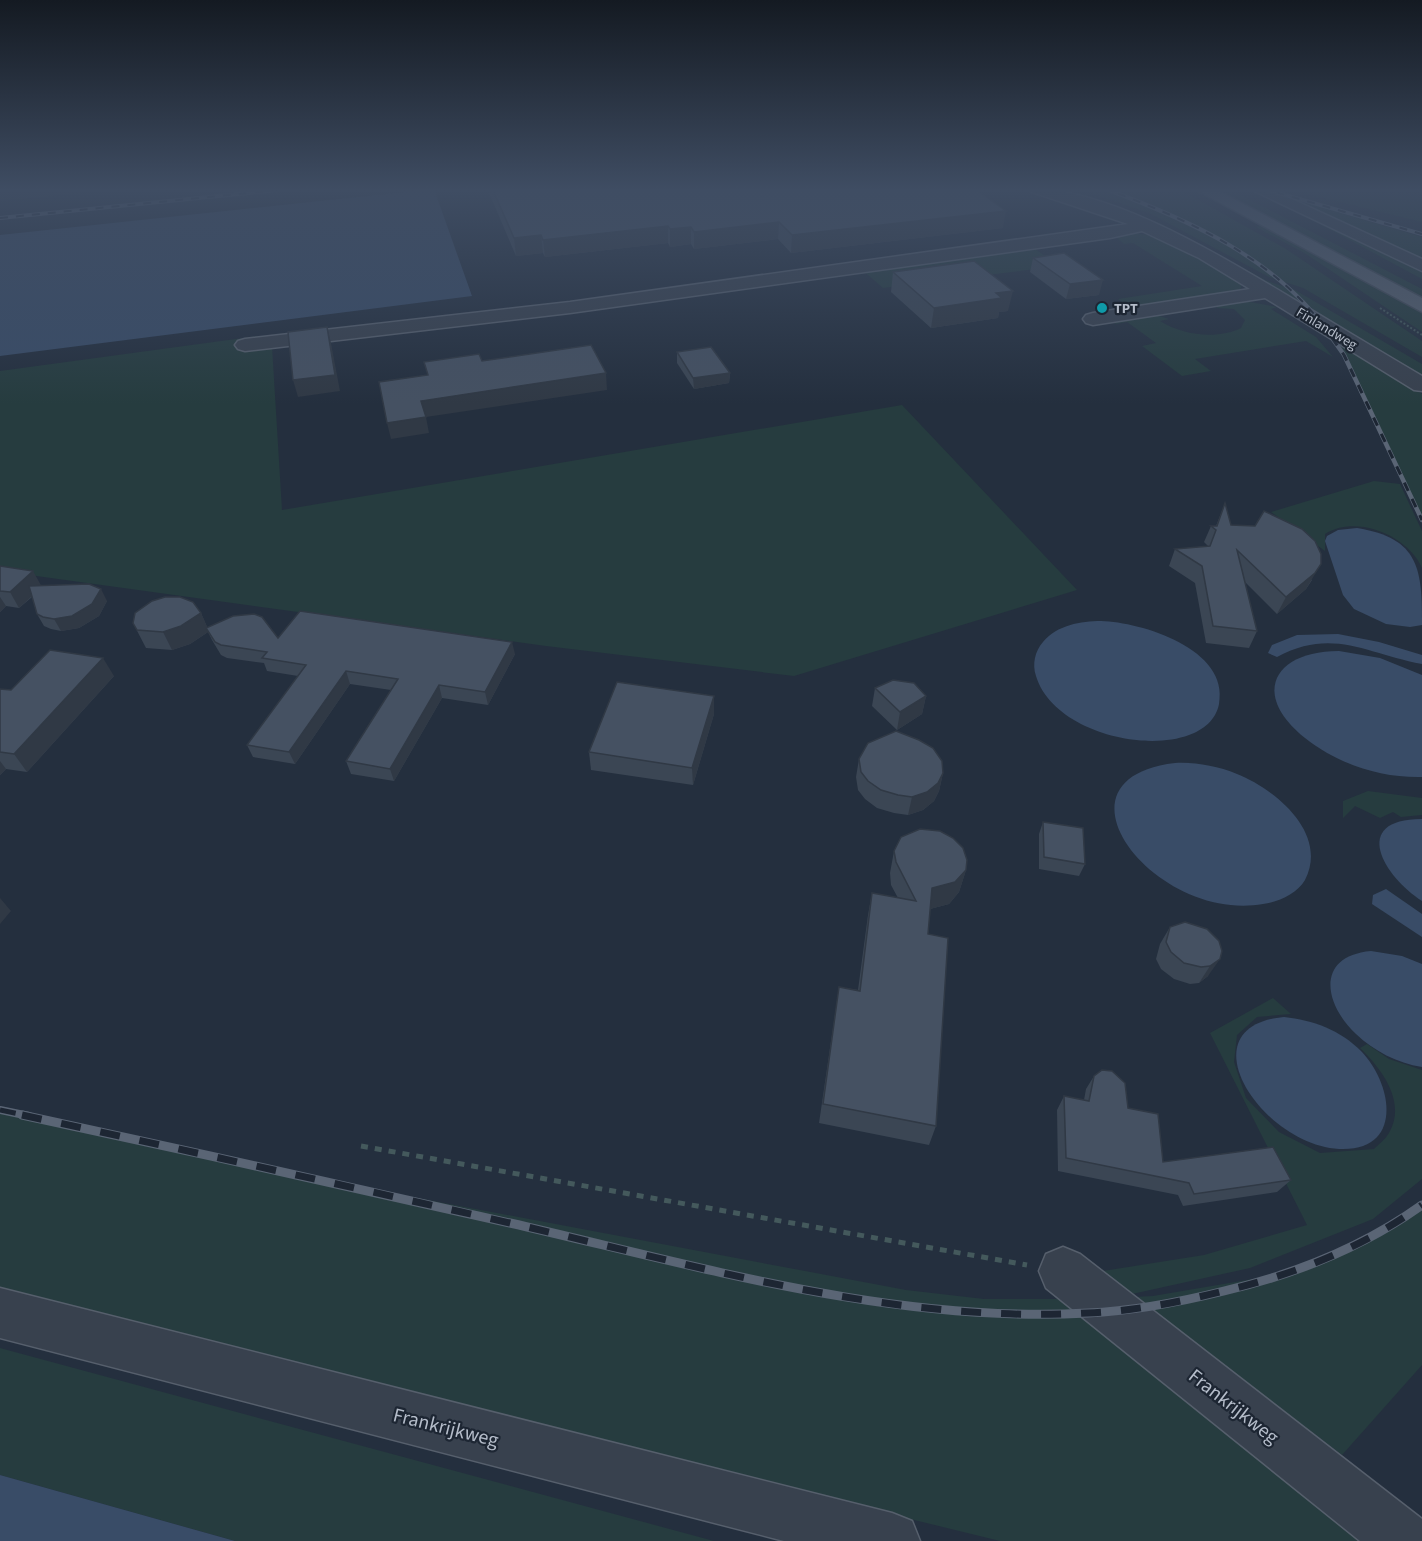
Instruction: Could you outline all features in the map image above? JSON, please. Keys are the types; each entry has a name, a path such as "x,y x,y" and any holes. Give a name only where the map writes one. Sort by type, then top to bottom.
{"main road":[{"path":"1336,260 1422,306"},
{"path":"1378,260 1422,283"}],"street":[{"path":"245,345 343,336 914,260"},
{"name":"Finlandweg","path":"1215,260 1422,386"},
{"path":"1093,319 1268,292"},
{"name":"Frankrijkweg","path":"1064,1271 1405,1541"},
{"name":"Frankrijkweg","path":"0,1313 892,1541"}],"path":[{"path":"361,1146 1064,1271"}],"green space":[{"path":"919,260 1051,260 1060,266 883,288 860,268"},
{"path":"1160,260 1202,260 1241,282 1241,288 1237,292 1130,308 1118,299 1202,286"},
{"path":"1210,260 1228,260 1267,281 1295,290 1422,364 1422,378 1265,286"},
{"path":"1237,260 1302,260 1422,341 1422,357 1303,288 1269,277"},
{"path":"1315,260 1327,260 1422,311 1422,332"},
{"path":"1343,260 1366,260 1422,289 1422,302"},
{"path":"1387,260 1401,260 1422,269 1422,279"},
{"path":"1411,260 1422,260 1422,265"},
{"path":"1239,300 1277,307 1271,309 1316,337 1333,357 1306,341 1195,359 1211,371 1182,376 1142,346 1156,343 1127,322 1116,324 1112,322 1153,314 1169,319 1160,321 1169,326 1189,333 1221,334 1241,328 1245,320 1234,309 1217,308 1217,304"},
{"path":"257,336 260,347 272,346 282,510 902,405 1077,590 794,676 546,646 0,571 0,371"},
{"path":"1333,337 1422,394 1422,519 1347,359"},
{"path":"1374,481 1400,484 1422,531 1422,568 1405,546 1380,532 1352,526 1338,528 1325,534 1325,551 1271,512"},
{"path":"1368,791 1422,798 1422,815 1401,817 1393,812 1380,818 1355,806 1343,818 1343,801"},
{"path":"1273,998 1291,1014 1257,1017 1237,1035 1234,1062 1246,1098 1279,1132 1320,1153 1374,1149 1390,1131 1395,1108 1389,1086 1383,1075 1360,1048 1367,1044 1389,1059 1422,1070 1422,1179 1373,1219 1250,1268 1132,1294 1103,1271 1204,1255 1307,1225 1210,1033"},
{"path":"0,1112 322,1180 906,1290 984,1299 1062,1299 1364,1541 1000,1541 0,1296"},
{"path":"1422,1204 1422,1365 1342,1455 1134,1297 1153,1296 1306,1270 1385,1230"},
{"path":"0,1348 714,1541 235,1541 0,1475"}],"water":[{"path":"0,260 459,260 472,296 0,356"},
{"path":"1357,528 1394,540 1413,560 1421,588 1422,625 1410,627 1386,624 1354,609 1343,595 1325,541 1327,536 1338,530"},
{"path":"1101,621 1159,633 1197,654 1211,668 1219,685 1219,704 1208,724 1189,735 1169,740 1147,741 1100,732 1079,723 1060,710 1045,694 1036,676 1034,662 1038,649 1049,636 1062,628 1078,623"},
{"path":"1338,634 1379,642 1422,655 1422,664 1367,649 1333,643 1297,648 1277,657 1268,653 1272,645 1297,635"},
{"path":"1339,651 1380,658 1422,675 1422,777 1375,772 1345,762 1305,738 1288,722 1278,706 1274,691 1277,678 1285,667 1299,658 1317,653"},
{"path":"1175,763 1199,764 1229,771 1252,781 1282,802 1304,830 1310,846 1311,863 1302,885 1287,896 1269,903 1223,904 1185,892 1153,872 1129,847 1116,820 1117,794 1136,774"},
{"path":"1422,819 1422,901 1408,891 1386,865 1380,851 1380,839 1386,828 1399,822"},
{"path":"1386,889 1422,914 1422,937 1372,904 1373,895"},
{"path":"1371,951 1402,956 1422,964 1422,1067 1395,1059 1370,1046 1345,1022 1337,1009 1330,983 1333,971 1341,962 1353,955"},
{"path":"1284,1017 1326,1027 1353,1044 1372,1065 1385,1097 1386,1114 1383,1128 1374,1140 1360,1147 1339,1149 1310,1142 1283,1128 1261,1107 1244,1084 1237,1061 1239,1041 1254,1025"},
{"path":"0,1475 235,1541 0,1541"}],"building":[{"path":"1036,260 1074,260 1103,280 1070,284"},
{"path":"974,261 1013,291 996,293 1002,298 934,308 893,272"},
{"path":"327,327 335,375 293,380 288,332"},
{"path":"591,345 606,373 421,401 426,417 387,423 379,382 428,375 424,362 479,354 482,361"},
{"path":"711,347 730,373 693,378 677,352"},
{"path":"1225,503 1231,525 1255,526 1264,511 1302,529 1315,541 1321,554 1321,564 1315,573 1286,597 1237,550 1257,631 1213,626 1202,566 1175,549 1210,546 1216,530 1211,526 1217,526"},
{"path":"0,566 33,571 10,592 0,591"},
{"path":"89,584 101,589 92,604 72,616 54,619 37,614 29,586"},
{"path":"165,597 180,597 193,602 201,613 181,626 163,632 137,630 133,623 135,613 152,601"},
{"path":"300,611 512,642 485,692 439,685 390,769 346,761 398,679 346,671 289,752 247,745 306,665 262,658 267,652 221,645 215,642 206,628 233,616 254,614 262,617 278,638"},
{"path":"50,650 103,658 14,754 0,752 0,689 11,690"},
{"path":"893,680 914,683 926,696 900,712 875,688"},
{"path":"617,682 714,696 692,768 589,752"},
{"path":"896,731 933,748 942,761 943,773 938,783 927,792 912,797 881,790 868,781 861,772 859,759 868,743"},
{"path":"1043,822 1083,828 1085,864 1044,857"},
{"path":"920,829 940,831 953,838 963,848 967,860 966,870 955,882 932,888 928,934 948,938 936,1126 823,1104 839,987 860,991 872,893 916,901 896,862 894,851 901,837"},
{"path":"1185,922 1207,929 1219,941 1222,951 1220,959 1210,966 1201,967 1184,963 1171,952 1166,942 1170,927"},
{"path":"1102,1070 1112,1071 1125,1083 1128,1108 1158,1114 1163,1162 1273,1147 1291,1180 1194,1194 1189,1183 1066,1158 1064,1096 1089,1101 1094,1076"}],"railway":[{"path":"1252,260 1287,287 1311,311 1333,339"},
{"path":"1332,338 1344,355 1422,520"},
{"path":"0,1110 29,1116"},
{"path":"22,1115 449,1209 724,1273 869,1301 942,1310 1015,1314 1088,1313 1140,1308 1191,1299 1251,1284 1328,1258 1376,1234 1422,1205"}],"place":[{"name":"TPT","path":"1102,308"}]}
